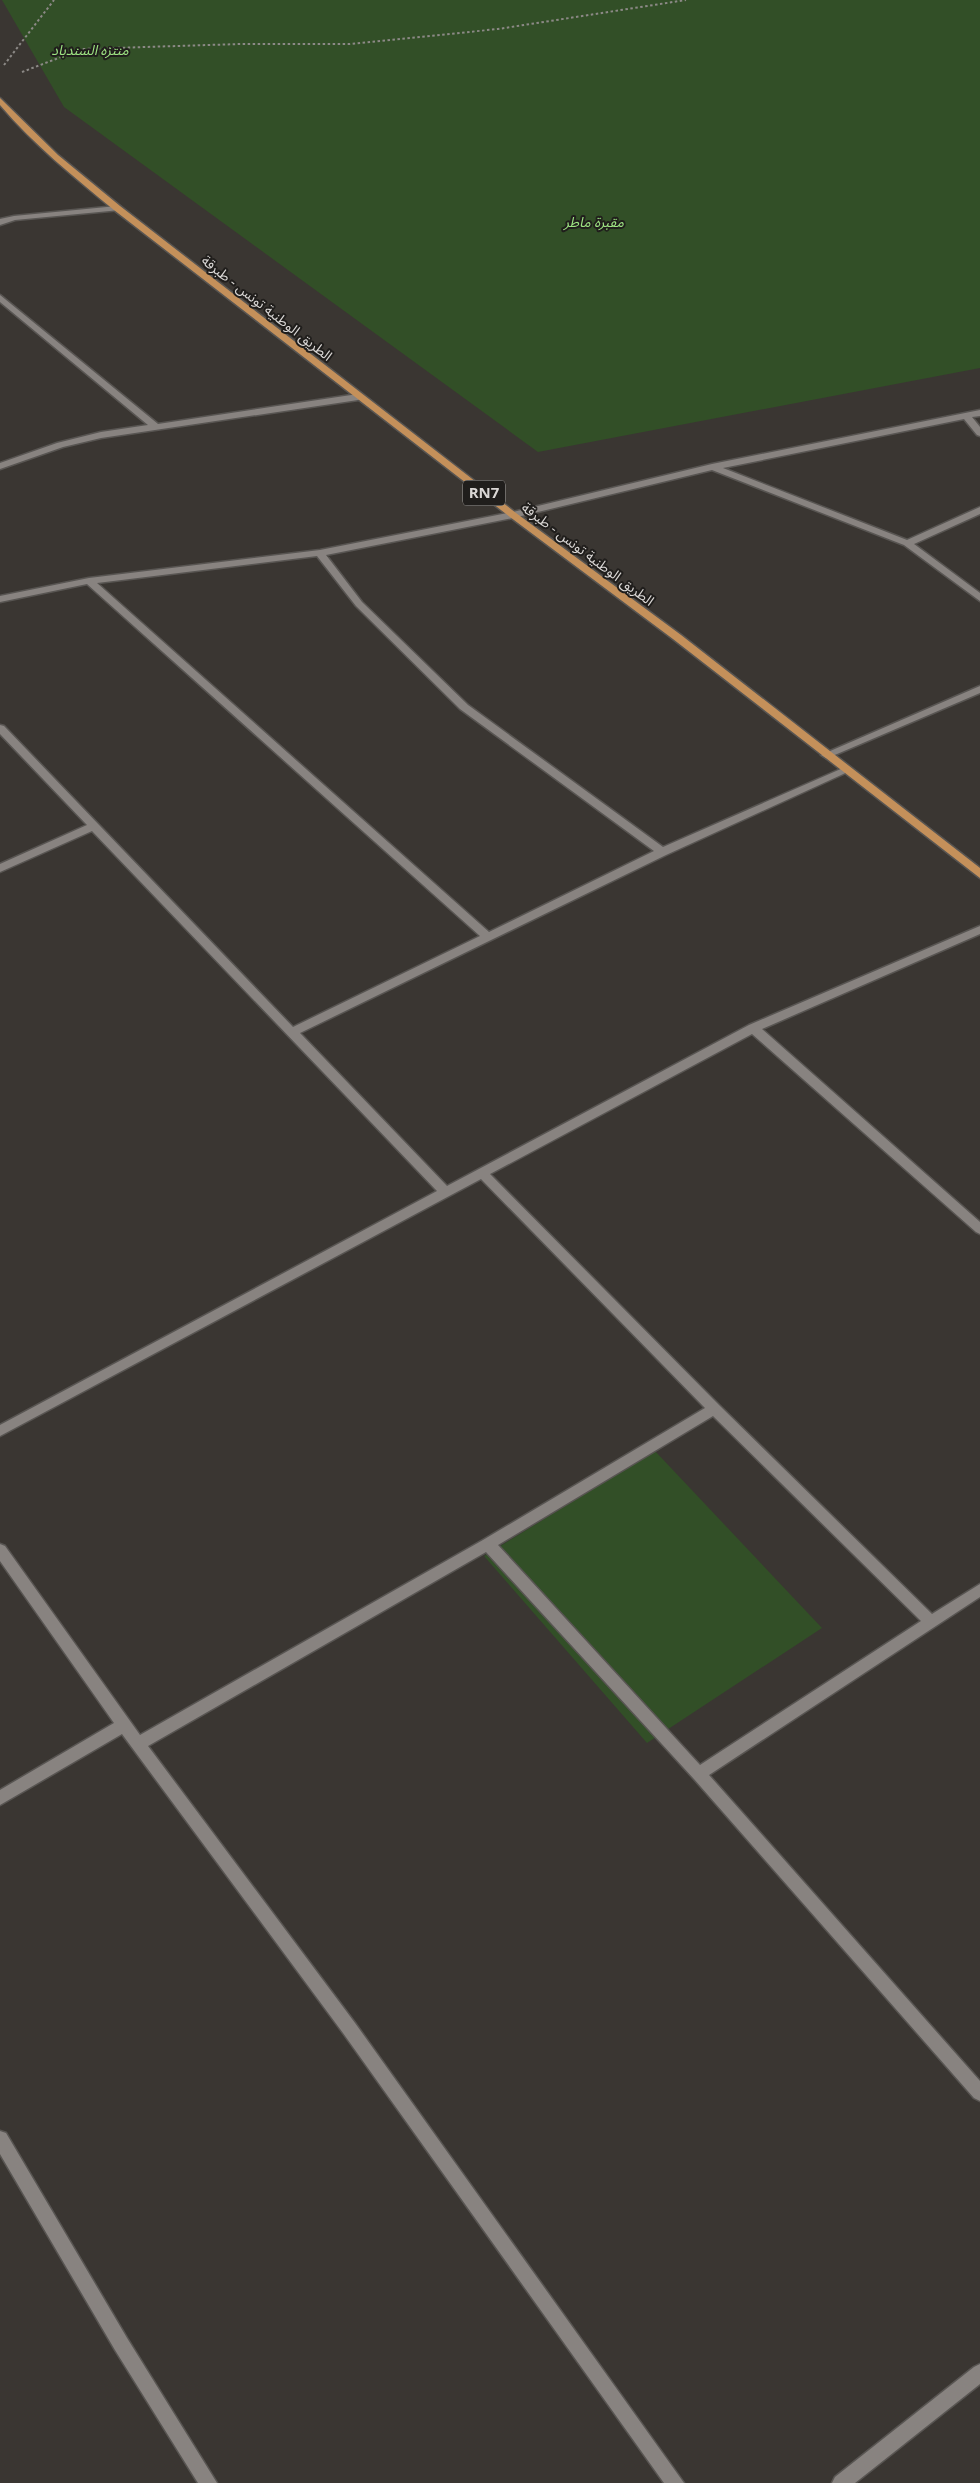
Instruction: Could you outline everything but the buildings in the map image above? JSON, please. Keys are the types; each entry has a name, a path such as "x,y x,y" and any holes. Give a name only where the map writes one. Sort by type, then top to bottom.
{"main road":[{"name":"الطريق الوطنية تونس - طبرقة","path":"0,100 14,117 66,167 116,208 358,397 677,637 980,874"}],"street":[{"path":"0,222 14,218 116,208"},
{"path":"0,298 155,426"},
{"path":"0,466 60,445 155,426 358,397"},
{"path":"0,599 89,581 320,553 513,515 640,486 712,467 980,413"},
{"path":"965,416 980,433"},
{"path":"712,467 908,543 980,598"},
{"path":"908,543 980,510"},
{"path":"320,553 359,604 464,707 662,852"},
{"path":"89,581 268,738 354,818 488,937"},
{"path":"826,755 980,689"},
{"path":"0,728 446,1193"},
{"path":"292,1032 662,852 847,770"},
{"path":"0,868 94,826"},
{"path":"0,1430 483,1174 753,1028 980,930"},
{"path":"753,1028 980,1229"},
{"path":"483,1174 714,1409 931,1622"},
{"path":"138,1744 488,1544 714,1409"},
{"path":"488,1544 699,1774 980,2093"},
{"path":"0,1550 124,1725 349,2028 676,2483"},
{"path":"699,1774 980,1590"},
{"path":"0,1798 124,1725"},
{"path":"0,2139 121,2344 208,2483"},
{"path":"842,2483 980,2373"}],"path":[{"path":"0,69 54,0"},
{"path":"18,73 82,49 240,44 350,44 498,28 686,0"}],"green space":[{"name":"مقبرة ماطر","path":"2,0 980,0 980,368 538,452 64,107"},
{"path":"655,1451 822,1628 647,1743 484,1556"}],"park label":[{"name":"منتزه السندباد","path":"90,50"}]}
